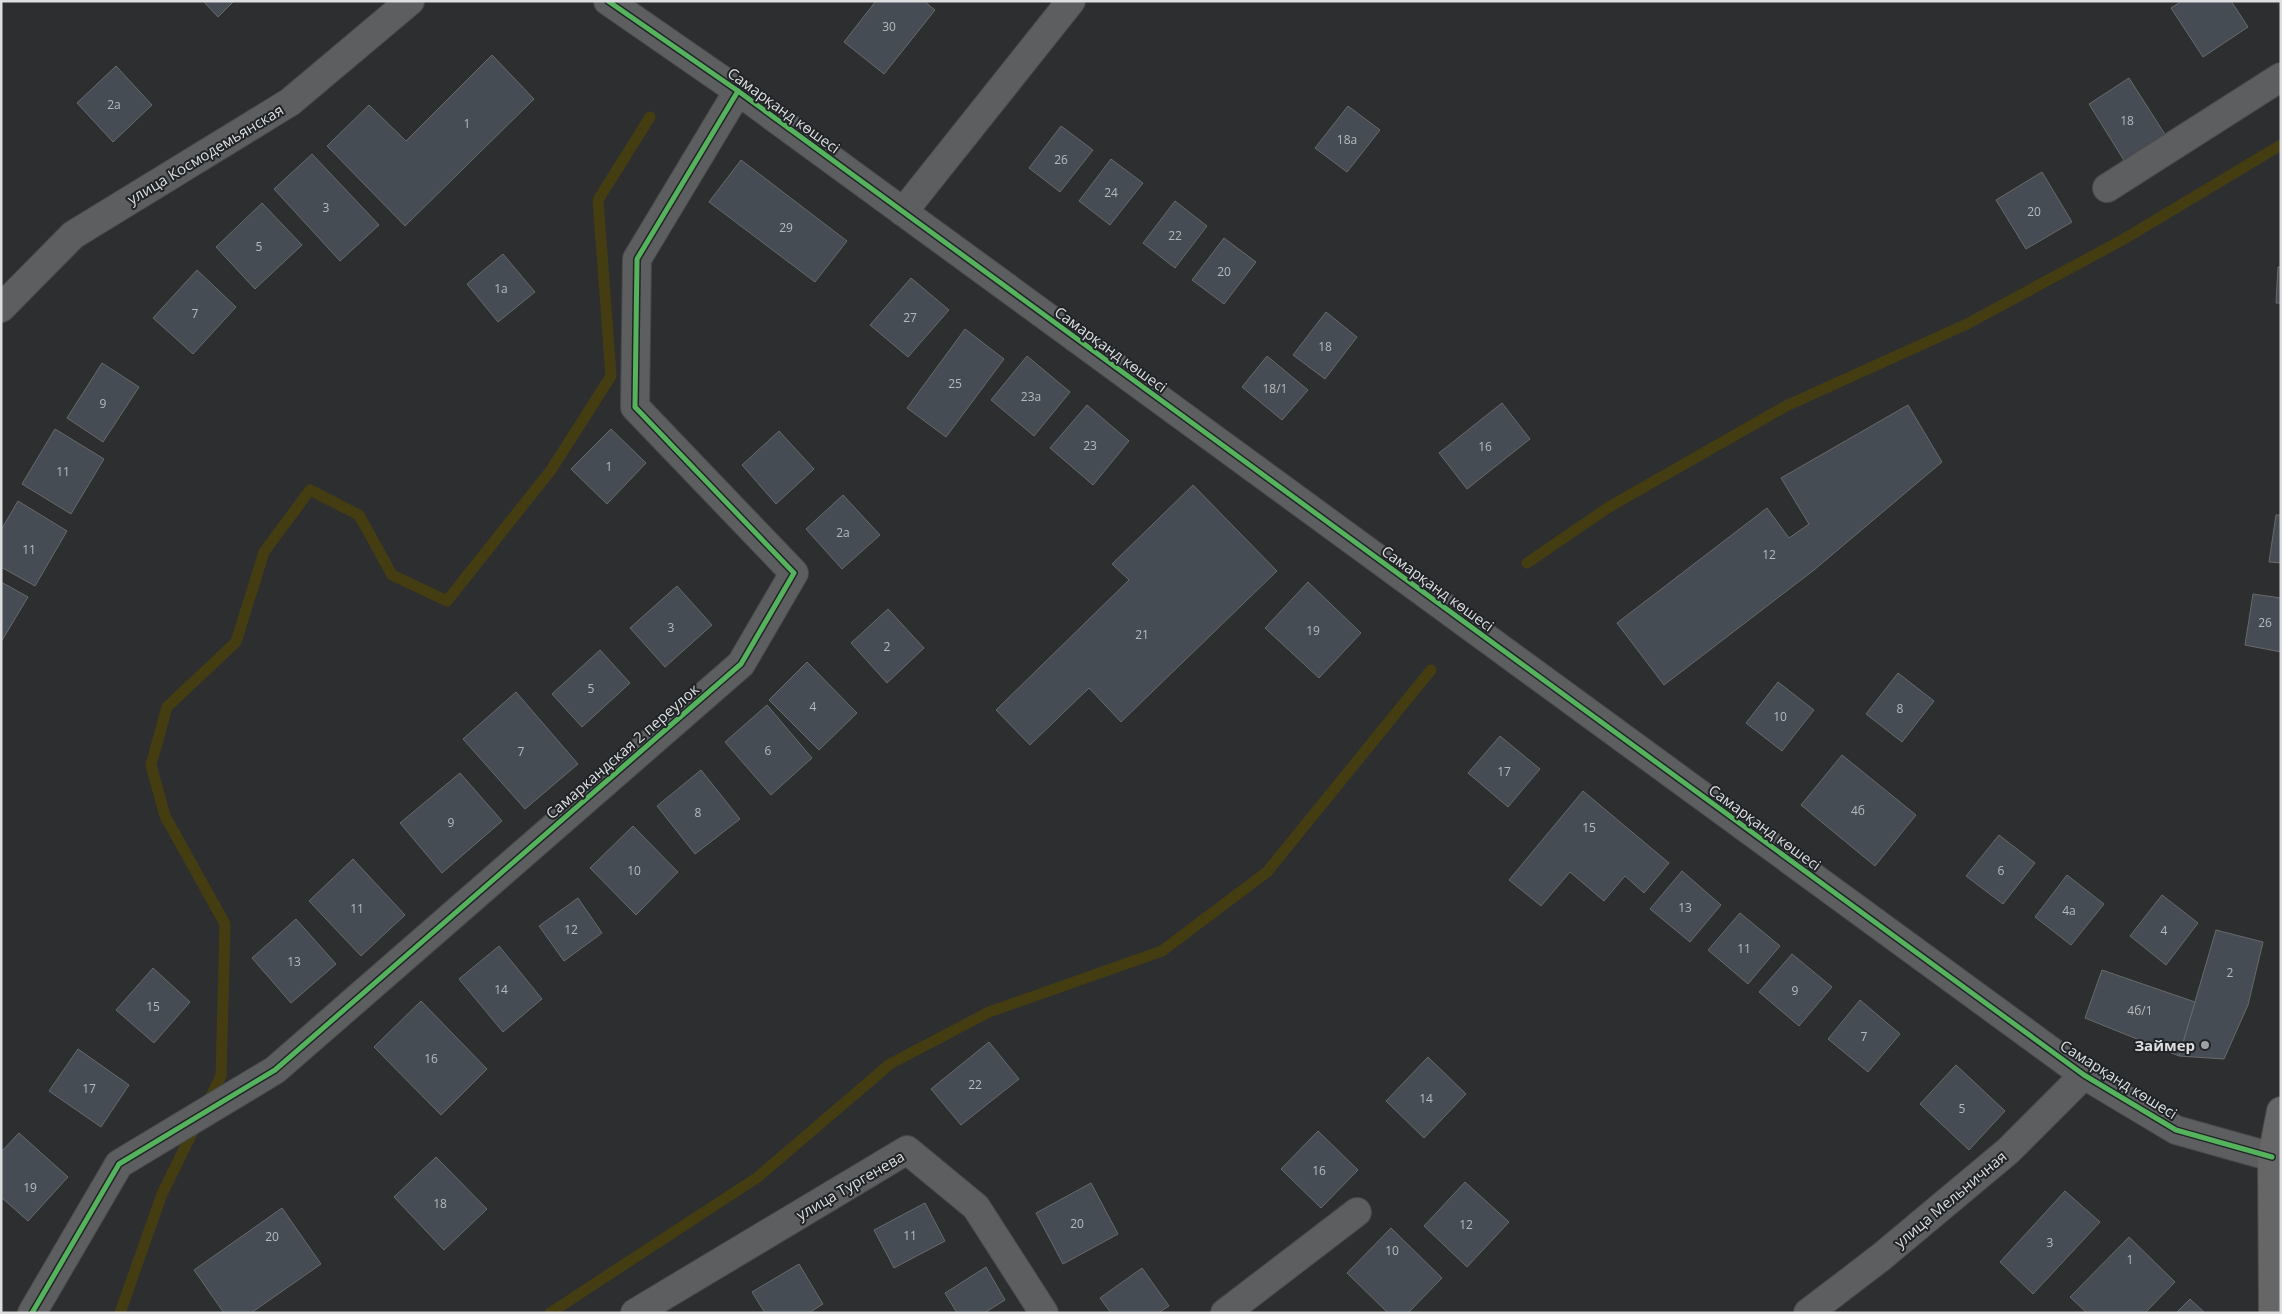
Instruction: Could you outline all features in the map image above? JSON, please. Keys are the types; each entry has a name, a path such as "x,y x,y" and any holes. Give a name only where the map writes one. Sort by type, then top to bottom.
{"main road":[{"path":"2272,1313 2272,1158 2281,1111"}],"street":[{"name":"улица Космодемьянская","path":"1,308 73,235 290,102 410,1"},
{"name":"Самарқанд көшесі","path":"608,1 738,91 2084,1075 2176,1130 2272,1158"},
{"path":"903,212 1070,1"},
{"path":"2107,188 2281,77"},
{"name":"Самаркандская 2 переулок","path":"32,1313 119,1164 275,1070 741,664 794,573 635,407 637,259 738,91"},
{"name":"улица Мельничная","path":"1808,1313 1880,1258 2008,1151 2084,1075"},
{"name":"улица Тургенева","path":"635,1313 907,1150 976,1207 1044,1313"},
{"path":"1225,1313 1358,1212"}],"building":[{"path":"203,1 234,1 218,17"},
{"path":"876,1 924,1 935,10 884,74 844,42"},
{"path":"2182,1 2231,1 2248,27 2203,57 2171,8"},
{"path":"492,55 534,99 405,226 327,146 369,105 406,141"},
{"path":"116,66 152,105 113,142 77,103"},
{"path":"2129,78 2166,136 2125,162 2089,104"},
{"path":"1348,106 1380,130 1347,172 1315,148"},
{"path":"1061,126 1093,150 1060,192 1029,168"},
{"path":"312,154 379,225 340,261 274,189"},
{"path":"1111,159 1143,183 1110,225 1079,201"},
{"path":"741,160 847,241 815,282 709,202"},
{"path":"2042,172 2072,222 2026,249 1996,200"},
{"path":"1175,201 1207,226 1175,268 1143,243"},
{"path":"262,203 302,245 255,289 216,247"},
{"path":"1224,238 1256,262 1224,304 1192,280"},
{"path":"503,254 535,292 498,322 467,284"},
{"path":"2278,267 2281,267 2281,303 2276,303"},
{"path":"197,270 236,307 193,354 153,318"},
{"path":"911,278 949,310 908,357 870,325"},
{"path":"1326,312 1357,337 1325,379 1293,355"},
{"path":"965,329 1004,359 946,437 907,408"},
{"path":"1027,356 1070,392 1034,436 991,400"},
{"path":"1267,356 1308,390 1282,420 1242,387"},
{"path":"102,363 139,387 103,442 67,418"},
{"path":"1502,403 1530,439 1467,489 1439,453"},
{"path":"1087,405 1129,441 1093,485 1050,448"},
{"path":"1908,405 1942,462 1814,570 1664,685 1617,623 1767,508 1789,538 1809,524 1781,478"},
{"path":"55,429 104,459 71,514 22,484"},
{"path":"611,429 646,463 607,504 571,469"},
{"path":"779,431 814,469 776,504 742,465"},
{"path":"1193,485 1277,571 1121,722 1089,688 1030,745 996,710 1129,580 1112,564"},
{"path":"843,495 880,535 842,569 806,529"},
{"path":"18,501 67,531 35,586 1,567 1,530"},
{"path":"2276,515 2281,515 2281,563 2269,562"},
{"path":"1,582 28,597 1,642"},
{"path":"1308,582 1361,633 1319,678 1265,628"},
{"path":"677,586 712,625 665,667 630,628"},
{"path":"2253,594 2281,598 2281,652 2245,645"},
{"path":"888,609 924,648 887,683 851,643"},
{"path":"600,650 630,683 582,727 552,694"},
{"path":"807,662 857,713 819,750 769,700"},
{"path":"1898,673 1934,701 1902,742 1866,714"},
{"path":"1778,682 1814,710 1782,751 1746,723"},
{"path":"516,692 578,764 525,809 463,739"},
{"path":"767,705 812,758 771,795 725,742"},
{"path":"1500,736 1540,769 1508,807 1468,773"},
{"path":"1842,755 1916,815 1875,866 1801,805"},
{"path":"701,770 740,819 695,854 657,806"},
{"path":"460,773 502,821 442,873 400,823"},
{"path":"1583,791 1669,863 1644,893 1625,876 1604,901 1570,872 1541,906 1509,880"},
{"path":"633,826 678,872 636,915 590,868"},
{"path":"1999,835 2035,863 2003,904 1966,876"},
{"path":"353,859 405,915 361,956 309,901"},
{"path":"1682,871 1721,905 1690,942 1650,909"},
{"path":"2067,875 2104,904 2071,945 2035,917"},
{"path":"2162,895 2198,923 2166,965 2130,936"},
{"path":"578,898 602,933 564,961 539,926"},
{"path":"1740,913 1780,946 1748,984 1708,950"},
{"path":"296,919 336,964 291,1003 252,958"},
{"path":"2216,930 2263,942 2248,1005 2224,1059 2179,1056"},
{"path":"499,946 542,999 503,1032 459,979"},
{"path":"1792,954 1832,987 1799,1026 1759,992"},
{"path":"153,968 190,1002 154,1043 116,1010"},
{"path":"2102,970 2195,1002 2179,1056 2085,1018"},
{"path":"1860,1000 1900,1034 1868,1072 1828,1039"},
{"path":"421,1001 487,1069 441,1115 374,1047"},
{"path":"989,1042 1019,1079 961,1125 931,1089"},
{"path":"78,1049 129,1085 101,1127 49,1091"},
{"path":"1428,1057 1466,1094 1424,1138 1386,1101"},
{"path":"1956,1065 2005,1111 1969,1150 1920,1104"},
{"path":"1318,1131 1358,1170 1321,1208 1281,1169"},
{"path":"19,1133 68,1177 28,1221 1,1197 1,1152"},
{"path":"436,1157 487,1209 444,1250 394,1197"},
{"path":"1465,1182 1509,1222 1467,1267 1424,1226"},
{"path":"1091,1183 1118,1234 1063,1264 1036,1213"},
{"path":"2065,1191 2100,1222 2033,1294 2000,1262"},
{"path":"925,1203 945,1241 894,1268 874,1230"},
{"path":"282,1208 321,1264 251,1313 224,1313 194,1270"},
{"path":"1391,1228 1442,1278 1408,1313 1388,1313 1347,1273"},
{"path":"2129,1237 2175,1282 2145,1313 2087,1313 2070,1297"},
{"path":"799,1264 823,1304 809,1313 765,1313 752,1292"},
{"path":"986,1267 1005,1300 984,1313 957,1313 945,1293"},
{"path":"1142,1268 1169,1306 1158,1313 1111,1313 1100,1298"},
{"path":"2190,1299 2205,1313 2176,1313"}],"waterway":[{"path":"207,1104 221,1076 225,924 165,816 151,765 167,707 236,642 264,552 310,490 359,515 392,575 447,601 551,470 611,376 598,200 650,117"},
{"path":"1527,563 1609,507 1786,406 1967,324 2124,239 2281,145"},
{"path":"550,1313 758,1177 890,1064 989,1012 1162,951 1267,872 1431,670"},
{"path":"120,1313 162,1194 197,1123"}],"cycle path":[{"path":"608,1 738,91 2084,1075 2176,1130 2272,1157"},
{"path":"32,1313 119,1164 275,1070 741,664 794,573 635,407 637,259 738,91"}],"place":[{"name":"Займер","path":"2205,1045"}]}
